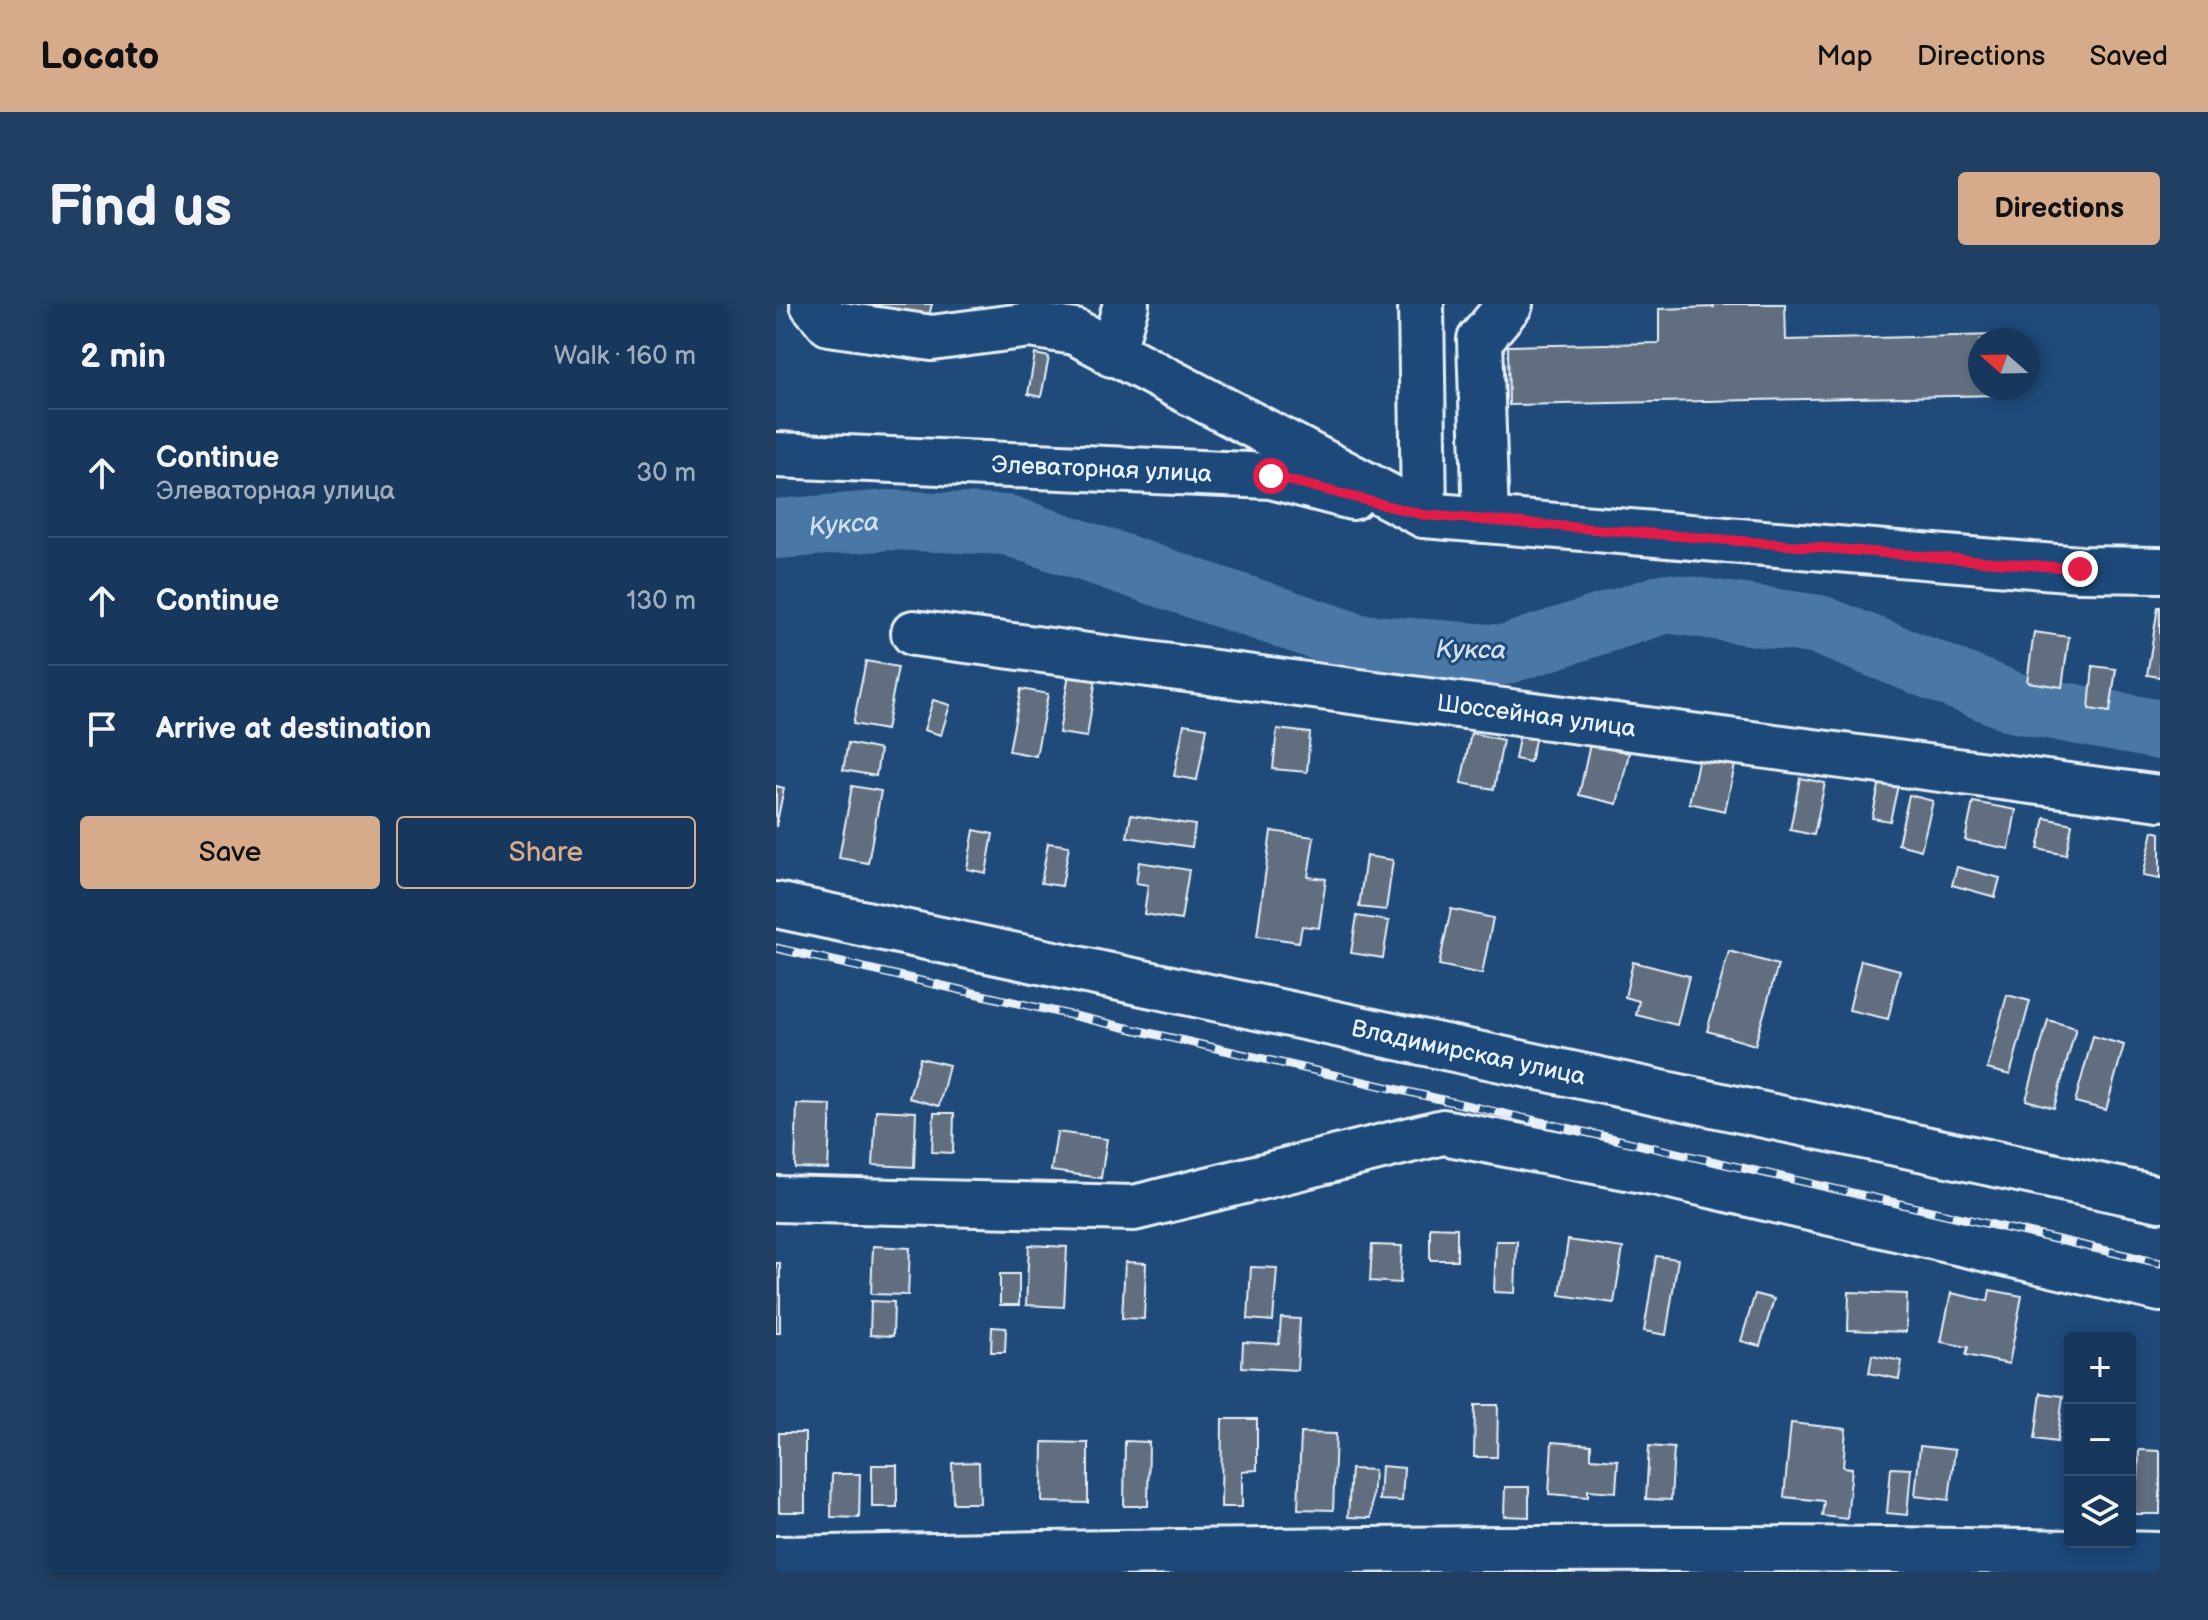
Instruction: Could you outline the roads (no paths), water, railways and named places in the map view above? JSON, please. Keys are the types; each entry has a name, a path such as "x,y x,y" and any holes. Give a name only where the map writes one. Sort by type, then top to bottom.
{"street":[{"path":"813,304 829,323 932,338 1030,325 1075,332 1424,515 2080,569 2160,570"},
{"path":"1112,354 1126,304"},
{"path":"1421,304 1424,515"},
{"path":"1486,520 1480,340 1510,304"},
{"name":"Элеваторная улица","path":"776,455 1271,476 1424,515"},
{"name":"Шоссейная улица","path":"914,633 2160,798"},
{"name":"Владимирская улица","path":"776,905 2160,1199"},
{"path":"776,1199 1134,1208 1443,1132 1658,1173 2160,1289"},
{"path":"776,1559 1367,1548 1902,1548 2160,1555"}],"waterway":[{"name":"Кукса","path":"776,529 890,520 1007,525 1359,644 1504,655 1667,603 1819,625 2016,703 2160,730"}],"railway":[{"path":"776,948 2160,1263"}]}
